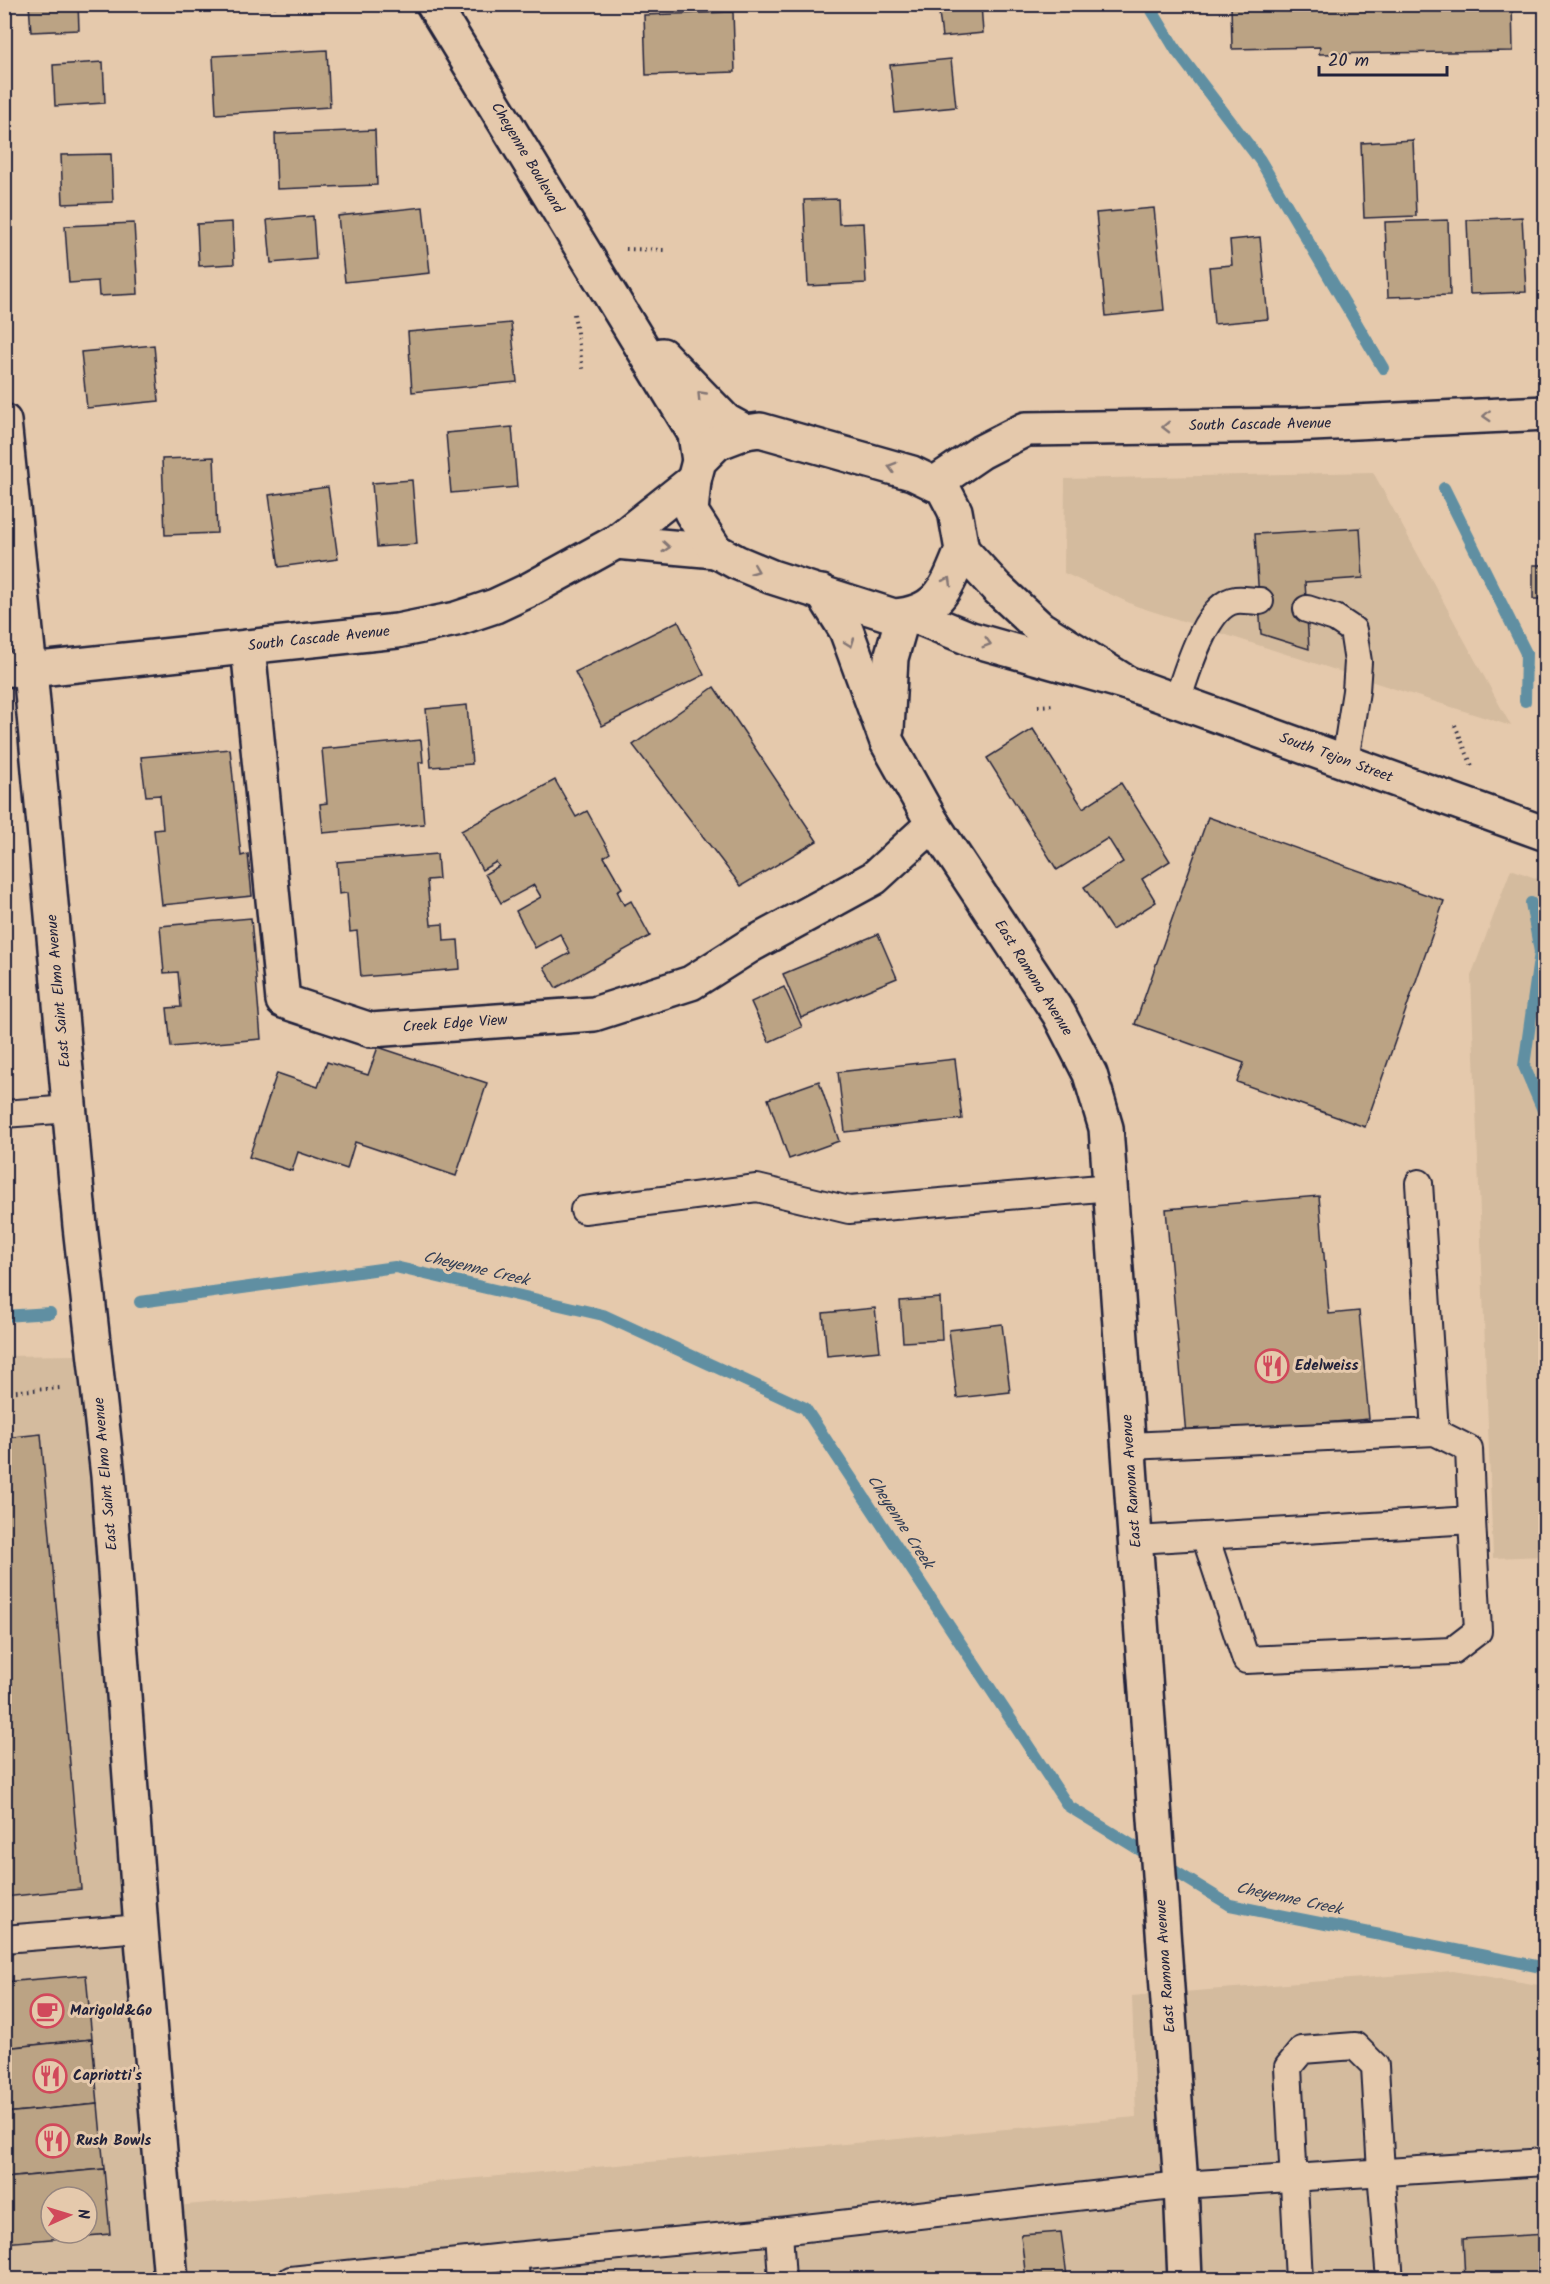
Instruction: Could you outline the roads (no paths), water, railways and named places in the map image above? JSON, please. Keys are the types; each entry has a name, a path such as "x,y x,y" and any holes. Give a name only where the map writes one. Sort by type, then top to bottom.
{"street":[{"name":"Cheyenne Boulevard","path":"433,4 621,312"},
{"path":"616,542 716,551 772,577 894,616 908,615 932,605 951,576 962,550 955,511 943,488 912,473 808,443 760,430 746,432 726,421 621,312"},
{"path":"621,312 695,434 696,470 691,512 716,551"},
{"name":"South Cascade Avenue","path":"934,484 981,452 1026,429 1291,425 1545,413"},
{"name":"East Saint Elmo Avenue","path":"4,421 17,670 70,1109 108,1476 141,1928 171,2280"},
{"name":"South Cascade Avenue","path":"17,670 397,631 456,620 527,591 616,542 696,470 717,443 746,432"},
{"path":"962,550 1040,628 1127,683"},
{"name":"East Ramona Avenue","path":"822,592 846,630 887,742 933,824 1059,1014 1090,1074 1106,1128 1162,1906 1181,2185 1185,2280"},
{"path":"908,615 970,639 1127,683"},
{"path":"887,742 891,658 908,615"},
{"name":"Creek Edge View","path":"248,647 283,1001 371,1030 594,1014 691,983 771,933 874,878 933,824"},
{"name":"South Tejon Street","path":"1127,683 1545,834"}],"lane":[{"path":"1177,701 1199,641 1217,610 1235,600 1260,601"},
{"path":"1307,609 1335,618 1353,630 1358,662 1346,761"},
{"path":"4,1114 70,1109"},
{"path":"1419,1183 1435,1432"},
{"path":"584,1210 757,1188 849,1210 1111,1187"},
{"path":"1129,1446 1435,1432 1469,1449 1478,1631 1452,1651 1246,1660 1205,1536"},
{"path":"1136,1540 1472,1520"},
{"path":"4,1939 141,1928"},
{"path":"1299,2280 1288,2067 1302,2050 1355,2046 1375,2066 1390,2280"},
{"path":"291,2280 515,2268 779,2231 1181,2185 1545,2162"},
{"path":"779,2231 782,2280"}],"waterway":[{"path":"1148,4 1176,50 1260,160 1383,368"},
{"path":"1444,488 1526,653 1525,701"},
{"path":"1531,903 1540,952 1524,1066 1546,1117"},
{"name":"Cheyenne Creek","path":"140,1302 395,1267 603,1315 805,1408 1068,1806 1230,1905 1546,1968"},
{"name":"Cheyenne Creek","path":"4,1316 50,1313"}],"place":[{"name":"Edelweiss","path":"1272,1366"},
{"name":"Marigold&Go","path":"47,2011"},
{"name":"Capriotti's","path":"50,2076"},
{"name":"Rush Bowls","path":"53,2141"}]}
